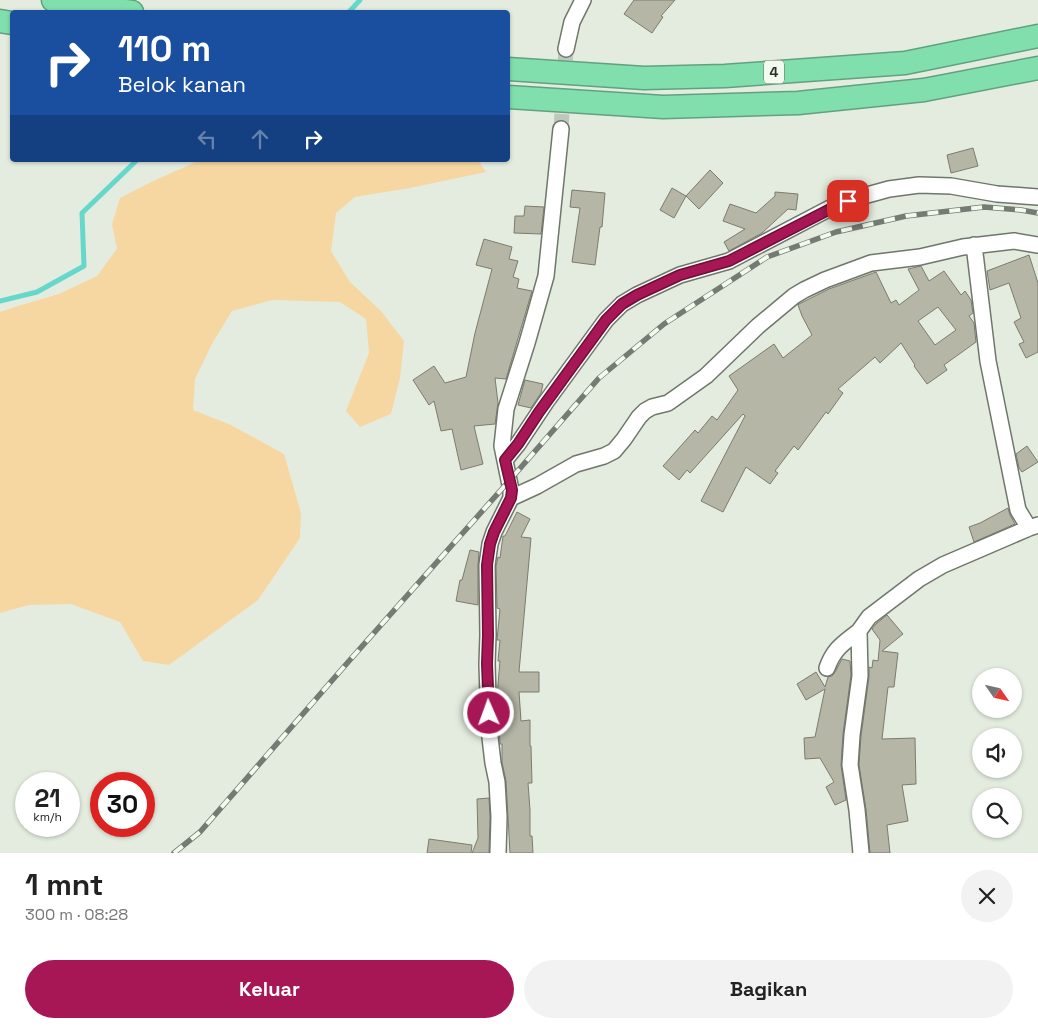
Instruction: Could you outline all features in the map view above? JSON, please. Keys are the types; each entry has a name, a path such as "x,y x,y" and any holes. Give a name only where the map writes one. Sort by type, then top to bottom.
{"highway":[{"path":"53,0 119,10"},
{"name":"4","path":"510,70 644,78 726,76 905,63 1038,36"},
{"name":"4","path":"510,97 663,107 798,103 924,90 1038,68"}],"street":[{"path":"566,49 572,22 583,0"},
{"path":"498,853 499,817 497,782 489,729 487,565 494,532 511,498 512,490 502,446 506,409 546,276 562,129"},
{"path":"505,460 606,320 622,304 637,295 680,275 729,261 836,206 889,189 920,185 951,186 997,194 1038,197"},
{"path":"511,498 576,464 614,451 645,411 668,403 706,376 758,326 804,290 871,263 920,257 974,246 1014,241 1038,244"},
{"path":"827,668 837,649 859,631 869,617 919,579 943,565 1034,527 1018,510 988,360 974,246"},
{"path":"859,631 860,676 850,764 861,853"}],"shaded area":[{"path":"196,162 479,162 486,172 355,197 336,213 331,251 350,282 381,311 404,341 400,378 391,414 360,427 346,411 369,353 366,319 340,302 272,300 232,311 213,342 195,379 193,410 231,425 284,454 301,513 300,538 258,600 169,665 143,661 120,622 71,604 29,605 0,613 0,312 59,294 97,276 117,249 112,224 120,198"}],"building":[{"path":"634,0 675,0 661,16 663,17 652,33 624,14"},
{"path":"973,148 978,166 951,173 947,155"},
{"path":"710,170 723,183 699,209 686,196"},
{"path":"672,188 686,196 674,218 660,210"},
{"path":"572,190 605,193 602,227 600,227 595,265 572,262 580,208 570,207"},
{"path":"775,192 798,194 796,210 788,209 762,233 729,251 724,242 745,229 723,221 730,204 756,213 775,196"},
{"path":"525,206 544,207 541,234 514,233 515,216 524,216"},
{"path":"484,239 512,247 509,259 518,261 513,277 519,279 517,288 532,291 506,379 495,378 498,403 495,424 474,426 483,464 461,470 452,429 441,431 434,401 429,405 413,380 434,366 445,383 466,377 475,333 492,269 476,265"},
{"path":"1029,255 1038,283 1038,352 1026,358 1019,344 1024,342 1014,322 1021,318 1009,283 990,290 987,271"},
{"path":"921,266 929,281 944,271 961,295 965,291 971,300 973,313 969,316 974,323 976,342 944,365 947,370 927,384 901,343 880,363 875,357 838,389 843,393 828,414 826,412 798,450 794,446 775,471 778,473 770,484 746,467 723,512 701,501 745,416 743,414 690,473 687,470 679,480 663,466 695,430 698,433 712,416 717,420 738,390 729,376 774,344 783,358 812,335 802,316 799,304 829,289 876,272 891,303 896,300 899,305 919,290 908,269","holes":["938,307 956,330 935,345 918,321"]},
{"path":"525,380 543,384 541,393 531,408 518,405"},
{"path":"1027,446 1038,462 1022,472 1019,468 1016,454"},
{"path":"1008,508 1015,524 974,542 969,527"},
{"path":"517,512 530,519 521,537 531,538 519,672 539,672 539,692 519,692 521,721 530,720 532,783 528,783 530,836 532,836 533,853 510,853 506,781 502,762 502,744 500,744 497,696 500,640 497,640 500,609 497,608 496,566 498,557 500,558 503,536 505,536"},
{"path":"470,550 479,552 478,605 456,601 460,580 462,580"},
{"path":"887,615 903,634 882,651 898,653 894,687 888,687 882,739 915,738 916,784 902,785 908,821 887,825 890,853 870,853 859,765 861,736 869,667 872,668 873,660 878,661 880,640 872,629"},
{"path":"842,659 850,661 851,675 841,765 846,800 835,805 826,787 834,782 820,758 805,759 804,738 815,737 825,689 806,700 797,684 816,672 825,687 828,677 832,676"},
{"path":"489,798 489,853 472,853 478,838 477,799"},
{"path":"429,839 472,845 471,853 427,853"}],"waterway":[{"path":"351,10 360,0"},
{"path":"0,301 37,292 84,266 82,213 135,162"}],"tunnel":[{"path":"561,129 566,49"}],"railway":[{"path":"174,853 200,832 599,378 664,324 767,257 836,232 906,216 984,207 1038,213"}],"route":[{"path":"489,713 487,565 494,532 511,498 512,490 505,460 606,320 622,304 680,275 729,261 848,201"}]}
